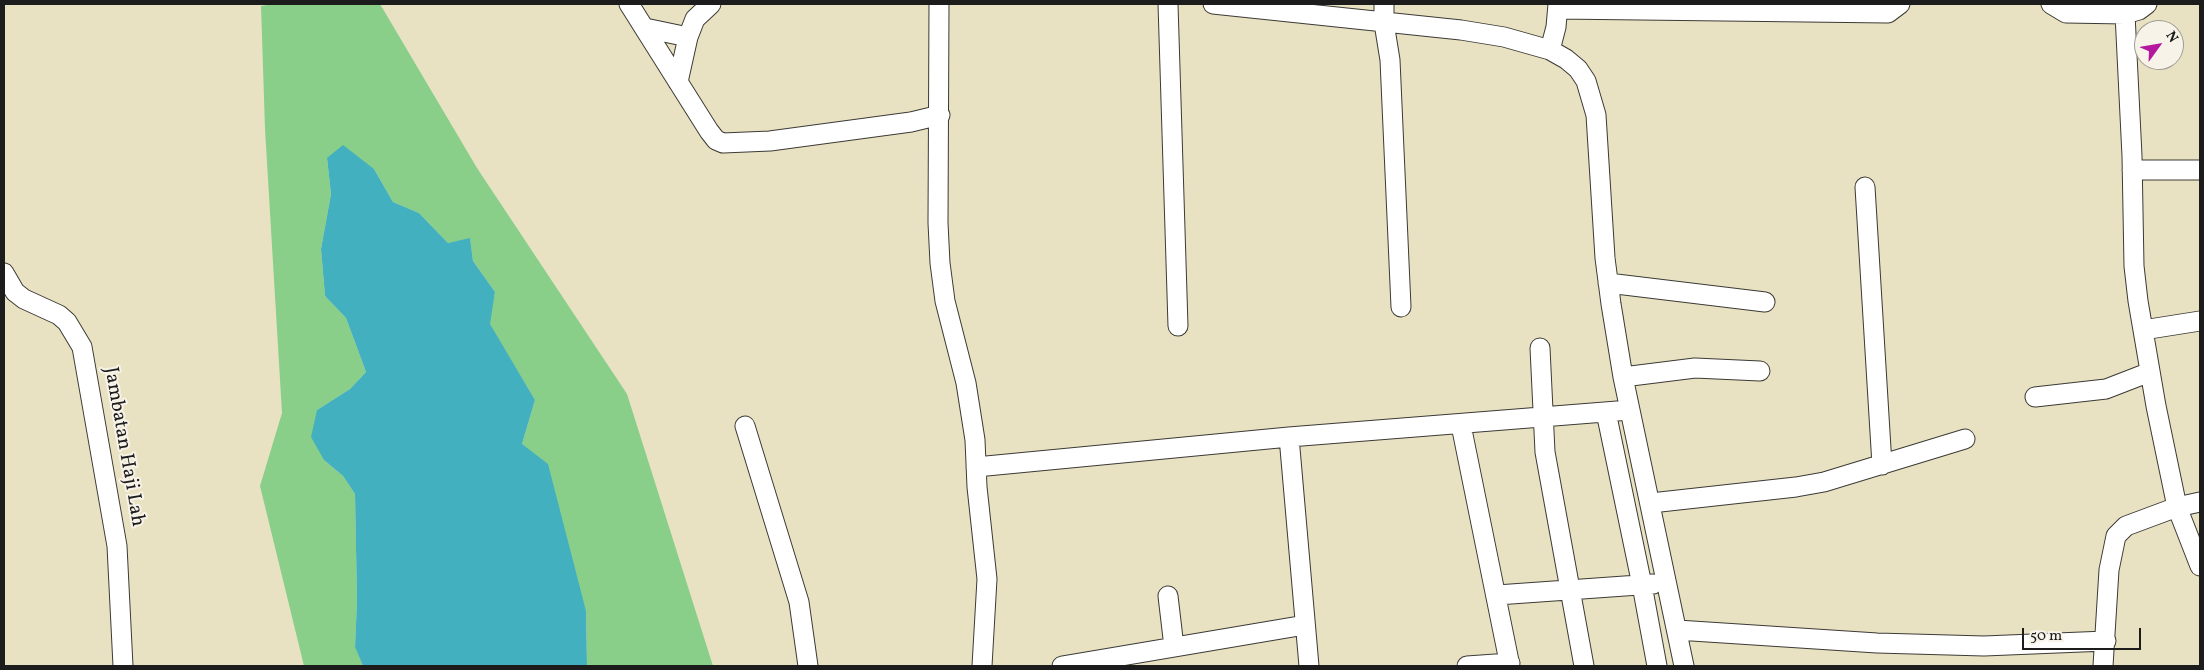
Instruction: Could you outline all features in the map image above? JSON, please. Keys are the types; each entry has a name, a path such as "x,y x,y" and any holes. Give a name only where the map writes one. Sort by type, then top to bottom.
{"street":[{"path":"629,4 709,131 716,140 723,143 770,141 911,122 940,115"},
{"path":"678,82 688,37 695,19 710,4"},
{"path":"939,4 940,115 938,223 940,263 945,302 971,410 987,579 982,666"},
{"path":"1168,4 1178,326"},
{"path":"1213,4 1460,30 1504,37 1550,50 1566,59 1578,69 1592,95 1596,115 1608,283 1623,378 1668,583 1684,666"},
{"path":"1384,4 1384,23 1390,60 1401,307"},
{"path":"1550,50 1556,27 1558,6 1888,13 1900,4"},
{"path":"2051,4 2066,13 2125,14 2139,10 2147,4"},
{"path":"2125,14 2134,266 2150,372 2177,507 2200,566"},
{"path":"645,28 688,37"},
{"path":"2132,170 2200,170"},
{"path":"1865,187 1882,465"},
{"name":"Jambatan Haji Lah","path":"4,273 15,292 24,299 59,315 67,322 82,347 117,546 123,666"},
{"path":"1608,283 1765,302"},
{"path":"2143,330 2200,321"},
{"path":"1540,348 1545,452 1584,666"},
{"path":"1623,378 1695,368 1760,371"},
{"path":"2035,397 2106,389 2150,372"},
{"path":"976,467 1289,437 1630,410"},
{"path":"1606,412 1642,585 1656,666"},
{"path":"1461,424 1510,664 1467,666"},
{"path":"745,426 799,602 808,666"},
{"path":"1289,437 1309,666"},
{"path":"1651,503 1796,487 1852,475 1966,439"},
{"path":"2103,666 2109,570 2116,536 2126,526 2177,507 2200,502"},
{"path":"1497,595 1668,583"},
{"path":"1168,596 1174,647"},
{"path":"1062,666 1305,625"},
{"path":"1677,630 1819,641 1984,646 2106,641"}],"green space":[{"path":"273,4 380,4 477,168 627,394 713,666 587,666 586,611 522,444 535,400 489,324 495,292 473,261 470,239 448,243 419,213 393,202 374,169 327,158 331,194 321,249 325,296 346,318 366,372 350,389 317,410 324,460 343,476 355,494 357,601 355,646 363,666 304,666 260,486 282,413 265,129 261,6"}],"water":[{"path":"343,145 374,169 393,202 419,213 448,243 470,238 473,261 495,292 490,324 535,400 522,444 548,464 586,611 587,666 363,666 355,647 357,601 355,494 343,476 324,460 311,437 317,410 350,389 366,372 346,318 325,296 321,249 331,194 327,158"}]}
